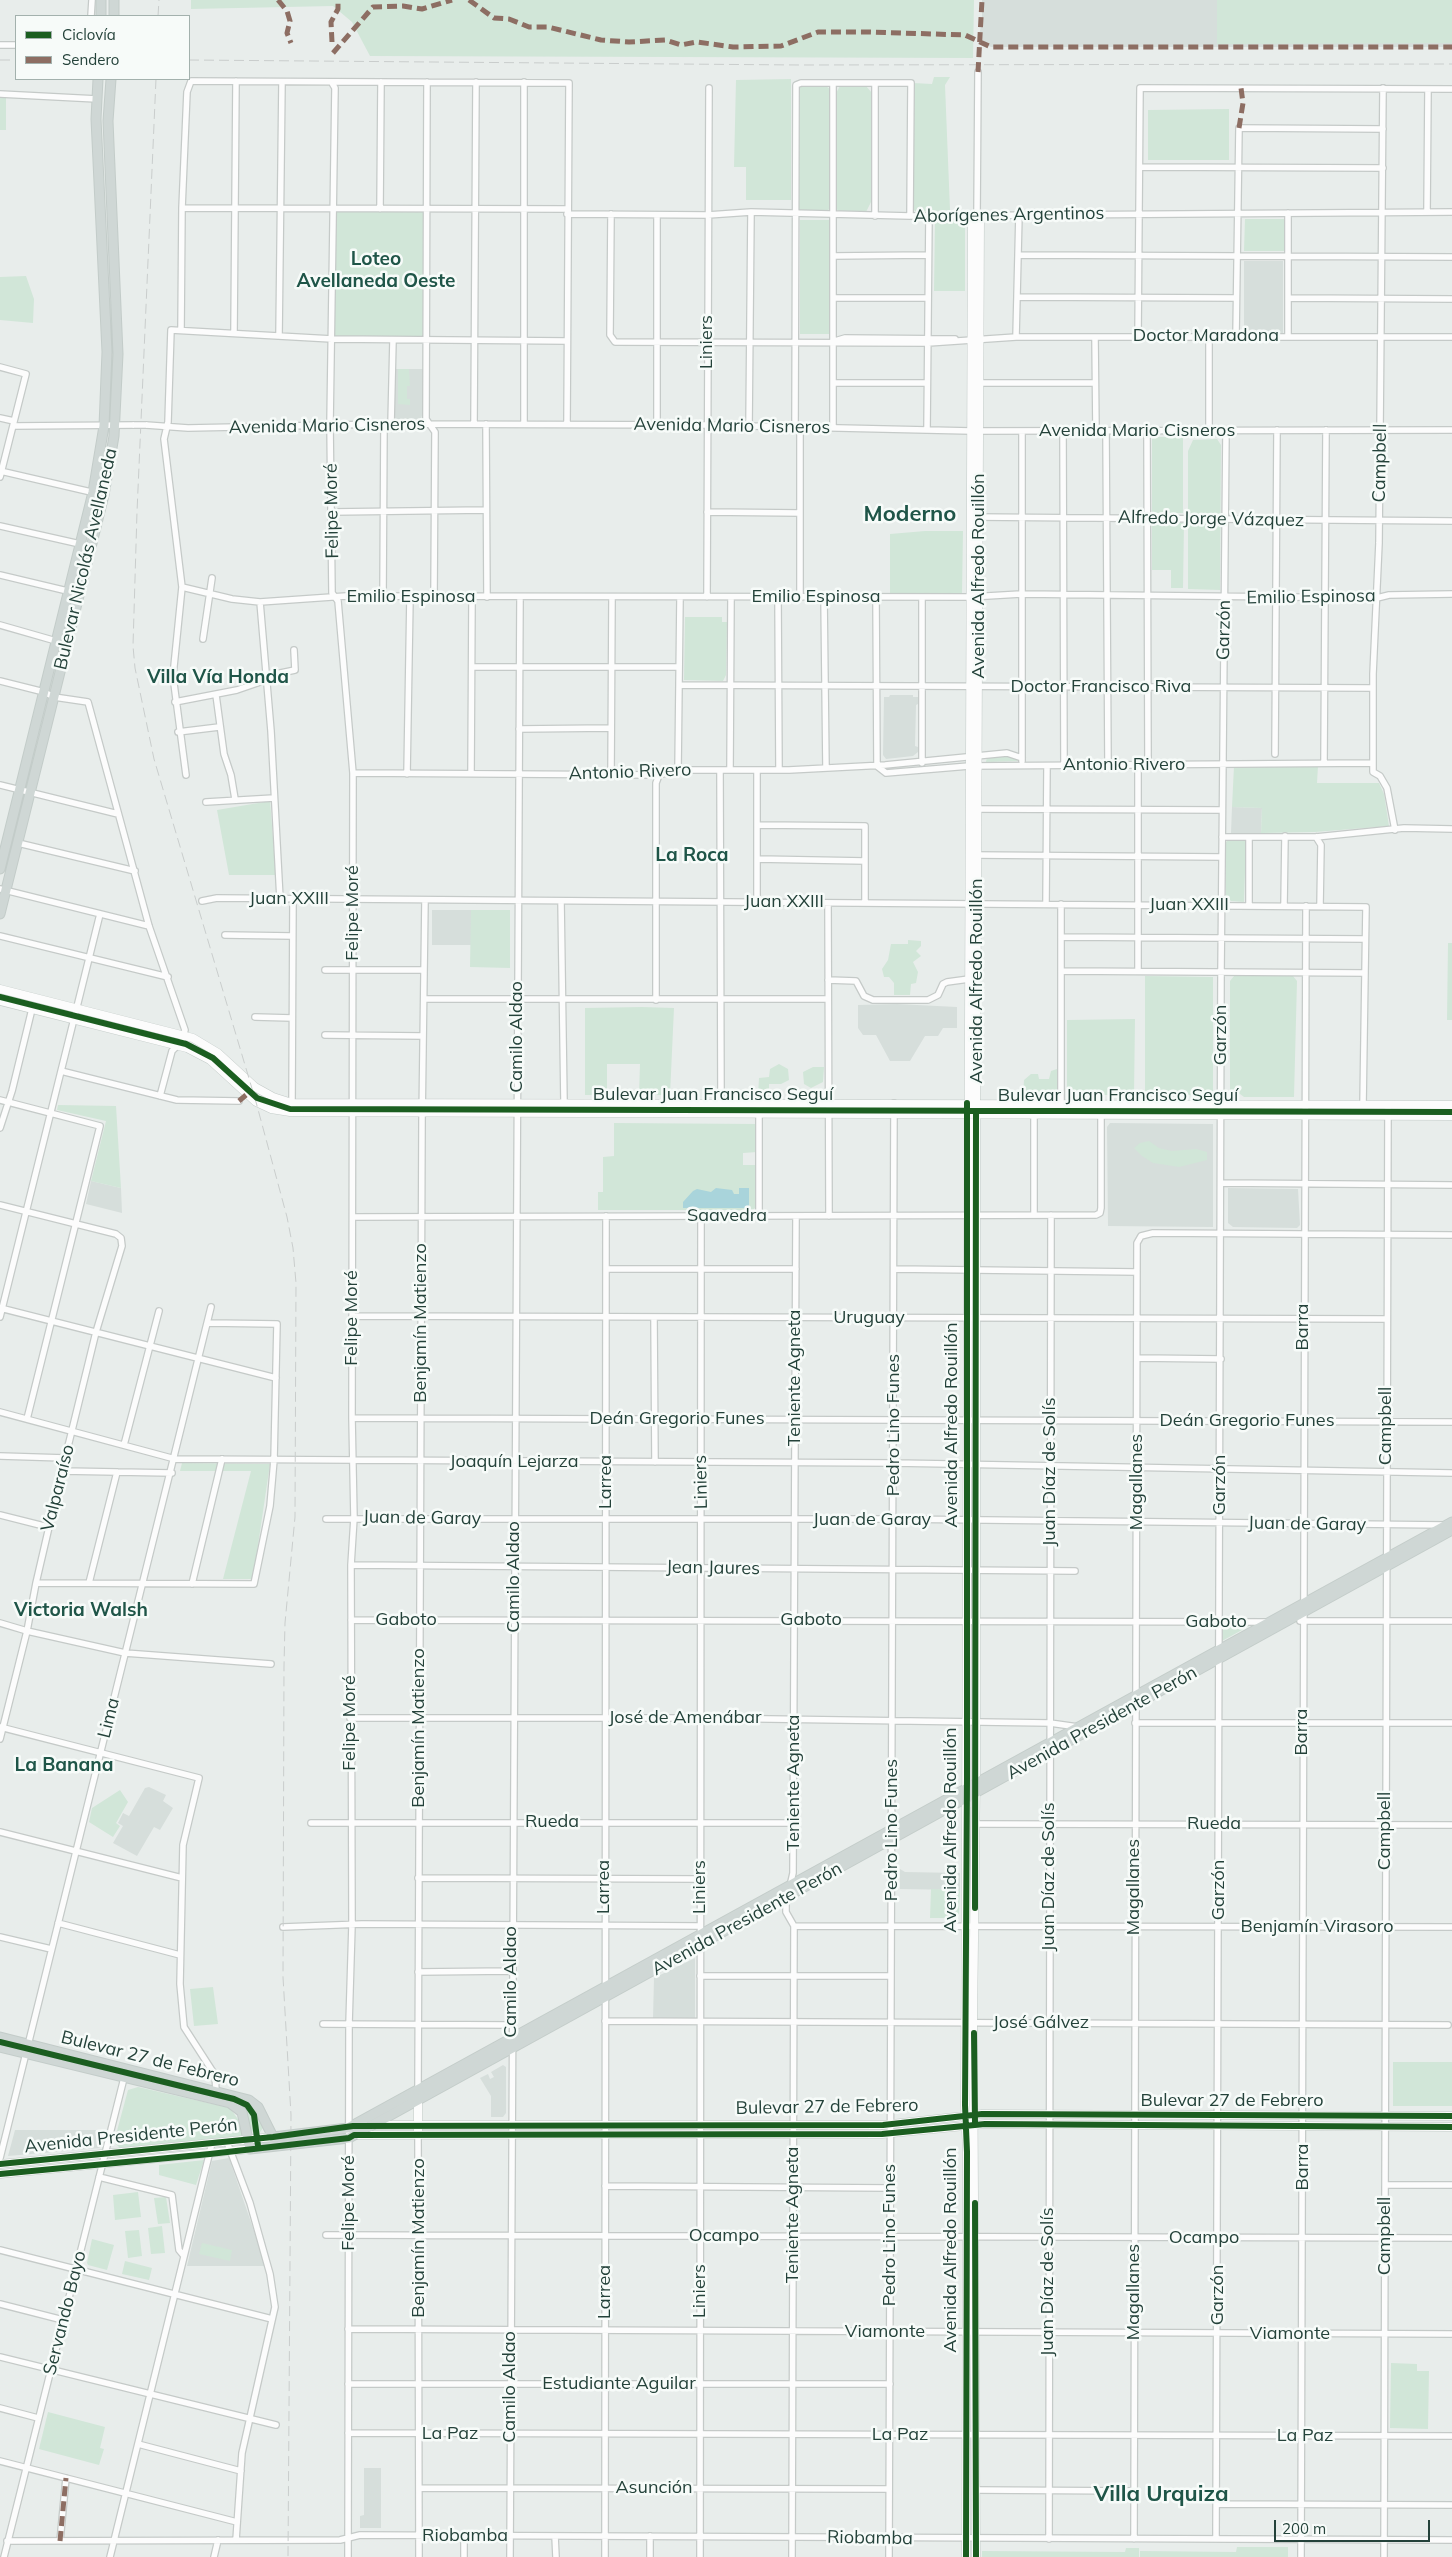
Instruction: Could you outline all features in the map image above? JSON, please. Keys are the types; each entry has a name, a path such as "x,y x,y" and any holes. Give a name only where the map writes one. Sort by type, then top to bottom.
{"main road":[{"path":"101,15 102,0"},
{"path":"114,0 114,15"},
{"name":"Bulevar Nicolás Avellaneda","path":"0,869 93,492 104,426 107,352 97,99 98,80"},
{"name":"Bulevar Nicolás Avellaneda","path":"0,914 3,890 18,842 104,495 115,425 118,354 108,121 111,80"},
{"name":"Avenida Alfredo Rouillón","path":"976,214 975,517 979,597 978,766 974,809 972,1103 967,1115 967,1793 970,1926 969,2023 965,2116 967,2237 966,2435 971,2539 976,2557"},
{"name":"Avenida Alfredo Rouillón","path":"974,809 969,756 970,597 975,517"},
{"name":"Avenida Alfredo Rouillón","path":"970,1926 976,1824 976,1115 972,1103 969,979 974,904"},
{"name":"Bulevar Juan Francisco Seguí","path":"0,989 185,1035 211,1047 260,1089 292,1103 721,1102 1452,1105"},
{"name":"Bulevar Juan Francisco Seguí","path":"0,1001 196,1052 210,1060 246,1095 262,1106 290,1112 1452,1116"},
{"name":"Avenida Presidente Perón","path":"0,2164 274,2137 351,2132 418,2090 604,1997 700,1935 786,1897 893,1834 1050,1747 1219,1655 1302,1613 1450,1526"},
{"name":"Avenida Presidente Perón","path":"1219,1655 1271,1622 1302,1613"},
{"name":"Avenida Presidente Perón","path":"1050,1747 1079,1727 1134,1701"},
{"name":"Avenida Presidente Perón","path":"0,2174 230,2152 351,2132 372,2126 604,1987 790,1886 893,1834"},
{"name":"Avenida Alfredo Rouillón","path":"966,2557 971,2539 976,2490 975,2115 969,2023"},
{"name":"Bulevar 27 de Febrero","path":"0,2037 249,2100 258,2107 274,2137"},
{"name":"Bulevar 27 de Febrero","path":"0,2047 237,2107 245,2120 250,2149"},
{"name":"Benjamín Matienzo","path":"418,2090 418,2134"},
{"name":"Bulevar 27 de Febrero","path":"372,2126 891,2124 975,2115 1452,2116"},
{"name":"Bulevar 27 de Febrero","path":"351,2132 418,2134 891,2134 975,2124 1452,2127"}],"street":[{"path":"91,15 92,0"},
{"path":"0,45 15,45"},
{"path":"976,214 978,72"},
{"path":"181,330 182,208 187,92 191,81 332,83 569,82 567,424"},
{"path":"234,333 233,208 236,82"},
{"path":"279,336 282,82"},
{"path":"380,209 381,82"},
{"path":"426,82 426,419 435,432 434,596"},
{"path":"474,424 476,82"},
{"path":"524,82 524,424"},
{"name":"Felipe Moré","path":"332,83 335,88 330,424 332,594 336,596 354,773 352,1316 354,1518 351,1565 350,1718 352,1925 349,2024 351,2132 348,2236 348,2557"},
{"path":"800,597 796,86 802,83 911,83 910,216"},
{"path":"833,83 833,428"},
{"path":"874,216 875,83"},
{"name":"Liniers","path":"706,598 709,88"},
{"path":"1138,336 1140,88 1452,89"},
{"name":"Campbell","path":"1383,88 1382,337 1379,521 1373,688 1373,772 1380,776 1387,788 1395,830"},
{"path":"1427,212 1428,88"},
{"path":"0,94 97,99"},
{"path":"1236,336 1239,128 1383,129"},
{"path":"1140,167 1382,168"},
{"name":"Aborígenes Argentinos","path":"182,208 524,209 610,214 708,215 751,212 834,216 1452,212"},
{"path":"749,426 751,212"},
{"path":"1288,213 1288,336"},
{"name":"Doctor Maradona","path":"610,214 610,336 615,342 834,341 844,338 976,340 1138,336 1452,338"},
{"path":"1016,338 1019,214"},
{"path":"657,215 657,425"},
{"path":"927,430 929,215"},
{"path":"833,256 928,255"},
{"path":"1019,255 1452,257"},
{"path":"1018,297 1236,298"},
{"path":"833,298 928,298"},
{"path":"1288,298 1452,299"},
{"path":"186,774 178,732 174,657 182,587 164,439 168,427 171,330 332,339 567,342"},
{"path":"1209,336 1209,431"},
{"path":"1095,337 1096,431"},
{"path":"391,424 393,340"},
{"path":"0,368 26,374 0,473 104,495"},
{"path":"833,383 927,383"},
{"path":"975,383 1095,383"},
{"name":"Avenida Mario Cisneros","path":"0,418 13,424 146,425 168,427 330,424 567,424 975,431 1452,430"},
{"path":"383,596 384,424"},
{"path":"486,424 487,598"},
{"name":"Garzón","path":"1216,2539 1222,1183 1221,938 1226,430"},
{"path":"1275,754 1277,430"},
{"path":"1324,762 1326,430"},
{"path":"1022,431 1022,766"},
{"path":"1063,431 1064,766"},
{"path":"1106,431 1108,766"},
{"path":"1147,431 1148,765"},
{"path":"332,512 486,510"},
{"path":"707,512 800,513"},
{"name":"Alfredo Jorge Vázquez","path":"975,517 1452,521"},
{"path":"0,526 80,544"},
{"path":"0,574 80,594"},
{"path":"203,639 212,578"},
{"name":"Emilio Espinosa","path":"182,587 232,599 260,602 336,596 472,598 922,598 1021,594 1147,594 1224,598 1376,598 1389,595 1452,594"},
{"path":"407,774 410,597"},
{"path":"824,597 826,768"},
{"path":"876,597 877,766"},
{"path":"471,774 472,598"},
{"name":"Camilo Aldao","path":"510,2557 511,1971 520,598"},
{"path":"611,775 612,598"},
{"path":"678,770 680,598"},
{"path":"730,770 731,598"},
{"path":"778,598 779,770"},
{"path":"922,598 923,770"},
{"path":"260,602 280,899"},
{"path":"0,625 56,641"},
{"path":"175,702 216,694 266,680 271,675 295,670 294,650"},
{"path":"472,667 679,667"},
{"path":"0,681 44,692 54,697 88,702 149,926 168,977 185,1035 172,1051 160,1096"},
{"name":"Doctor Francisco Riva","path":"679,684 1373,688"},
{"path":"216,694 219,727 235,799"},
{"path":"178,732 219,727"},
{"path":"519,729 611,728"},
{"name":"Antonio Rivero","path":"354,773 660,775 678,770 779,770 877,766 1007,753 1022,758"},
{"name":"Antonio Rivero","path":"877,766 886,773 969,766 1223,765 1230,762 1373,763"},
{"path":"1138,765 1138,971"},
{"path":"1046,904 1047,766"},
{"path":"720,770 721,1102"},
{"path":"757,770 757,902"},
{"path":"656,1000 656,783 660,775"},
{"path":"0,785 118,814"},
{"path":"206,802 274,798"},
{"path":"974,809 1222,810"},
{"path":"757,825 865,826 864,903"},
{"path":"1222,836 1316,837 1395,830 1452,828"},
{"path":"1249,836 1249,906"},
{"path":"1284,906 1285,836"},
{"path":"1316,837 1321,845 1320,906"},
{"path":"18,842 135,871"},
{"path":"974,855 1222,857"},
{"path":"757,859 865,861"},
{"path":"3,890 149,926"},
{"name":"Juan XXIII","path":"202,901 217,898 1366,907 1365,938"},
{"path":"292,1103 293,899"},
{"name":"Benjamín Matienzo","path":"418,2090 418,1718 425,900"},
{"path":"561,901 564,1102"},
{"path":"828,903 829,1216"},
{"path":"1060,904 1061,1104"},
{"name":"Barra","path":"1301,2557 1303,2126 1301,2024 1302,1470 1306,906"},
{"path":"0,1317 100,914"},
{"path":"225,935 292,936"},
{"path":"0,936 168,977"},
{"path":"1060,937 1365,938 1363,1105"},
{"path":"325,970 424,970"},
{"path":"1060,971 1364,972"},
{"path":"828,980 856,981 864,996 873,1000 928,1000 938,995 943,984 969,979"},
{"path":"424,999 828,999"},
{"path":"0,1128 7,1101 12,1091 32,1009"},
{"path":"255,1018 292,1018"},
{"path":"326,1035 423,1036"},
{"path":"62,1071 186,1101 239,1102"},
{"path":"0,1100 100,1126 27,1419"},
{"path":"759,1103 759,1216"},
{"name":"Pedro Lino Funes","path":"889,2557 893,1834 894,1103"},
{"name":"Campbell","path":"1384,2557 1386,2185 1385,1524 1388,1105"},
{"path":"1034,1115 1034,1215"},
{"name":"Saavedra","path":"353,1217 1096,1215 1100,1213 1101,1115"},
{"path":"1222,1183 1452,1185"},
{"path":"0,1205 76,1224"},
{"name":"Juan Díaz de Solís","path":"1048,2539 1051,1215"},
{"name":"Larrea","path":"605,2557 604,1822 606,1216"},
{"name":"Liniers","path":"700,2557 700,2236 702,2135 700,2022 701,1216"},
{"name":"Teniente Agneta","path":"792,2557 794,1926 786,1912 786,1897 793,1873 794,1823 796,1216"},
{"name":"Valparaíso","path":"0,1738 1,1727 27,1631 48,1527 96,1332 122,1246 121,1238 116,1234 76,1224"},
{"name":"Magallanes","path":"1134,2539 1134,1701 1137,1522 1137,1243 1141,1236 1153,1232 1221,1234"},
{"path":"1221,1234 1452,1235"},
{"path":"606,1269 796,1269"},
{"path":"894,1269 1137,1272"},
{"name":"Lima","path":"0,2158 125,1653 172,1473 211,1307"},
{"path":"1,1308 276,1378"},
{"path":"124,1445 159,1311"},
{"name":"Uruguay","path":"352,1316 1303,1318 1386,1320"},
{"path":"654,1317 655,1462"},
{"path":"36,1583 254,1584 270,1506 274,1460 277,1324 208,1322"},
{"path":"1137,1358 1221,1359"},
{"path":"0,1412 175,1459"},
{"name":"Deán Gregorio Funes","path":"352,1418 1452,1422"},
{"path":"0,1456 65,1458"},
{"name":"Joaquín Lejarza","path":"175,1459 352,1462 894,1463 1452,1473"},
{"path":"192,1584 222,1459"},
{"path":"62,1471 172,1473"},
{"path":"89,1584 117,1472"},
{"path":"0,1515 48,1527"},
{"name":"Juan de Garay","path":"326,1519 976,1520 1450,1526"},
{"name":"Jean Jaures","path":"351,1565 1076,1571"},
{"path":"1302,1613 1385,1621 1452,1621"},
{"name":"Gaboto","path":"351,1620 1271,1622"},
{"path":"0,1623 125,1653 271,1664"},
{"name":"José de Amenábar","path":"350,1718 794,1719 1050,1723 1079,1727"},
{"path":"1134,1723 1452,1723"},
{"path":"1,1727 199,1778 183,1844 180,1955 184,2027 215,2075 216,2091"},
{"name":"Rueda","path":"311,1823 794,1823"},
{"name":"Rueda","path":"976,1824 1452,1825"},
{"path":"0,1832 182,1878"},
{"path":"418,1878 700,1880"},
{"path":"58,1923 180,1955"},
{"path":"283,1926 604,1925 700,1935"},
{"name":"Benjamín Virasoro","path":"794,1926 1451,1927"},
{"path":"0,1937 51,1949"},
{"path":"418,1972 511,1971"},
{"path":"700,1976 891,1976"},
{"name":"José Gálvez","path":"605,2021 1448,2025"},
{"path":"323,2024 511,2025"},
{"name":"Servando Bayo","path":"4,2557 127,2068"},
{"name":"Benjamín Matienzo","path":"418,2134 419,2557"},
{"path":"227,2142 250,2203 270,2274 275,2307 242,2453 236,2540"},
{"path":"110,2557 212,2144"},
{"path":"99,2177 172,2195 179,2250 184,2256"},
{"path":"1386,2185 1452,2185"},
{"path":"605,2186 890,2188"},
{"name":"Ocampo","path":"326,2236 1452,2238"},
{"path":"0,2250 272,2319"},
{"path":"0,2304 63,2320"},
{"name":"Viamonte","path":"348,2329 1452,2334"},
{"path":"0,2357 276,2425"},
{"name":"Estudiante Aguilar","path":"348,2384 890,2384"},
{"path":"0,2408 38,2418"},
{"name":"La Paz","path":"348,2433 1452,2436"},
{"path":"138,2444 241,2471"},
{"path":"0,2461 237,2522"},
{"path":"60,2541 66,2478"},
{"name":"Asunción","path":"419,2488 889,2489"},
{"path":"976,2490 1134,2491"},
{"path":"1217,2504 1452,2505"},
{"name":"Riobamba","path":"8,2541 289,2540 348,2538 360,2535 1452,2540"},
{"path":"464,2536 464,2557"},
{"path":"555,2536 556,2557"},
{"path":"650,2536 650,2557"},
{"path":"214,2557 218,2540"}],"shaded area":[{"path":"982,0 1452,0 1452,47 991,47 978,40 982,21"},
{"path":"1244,261 1283,261 1283,333 1248,333 1244,328"},
{"path":"395,369 423,369 424,408 421,419 393,419"},
{"path":"890,695 913,695 913,697 918,697 918,704 916,705 915,746 918,747 918,752 913,756 886,759 883,755 884,697 889,697"},
{"path":"1232,807 1262,808 1261,833 1231,833"},
{"path":"432,910 471,910 471,945 432,945"},
{"path":"897,1004 957,1007 957,1028 943,1028 938,1036 925,1036 910,1061 890,1061 876,1035 863,1035 858,1028 858,1005"},
{"path":"1110,1123 1213,1124 1213,1227 1108,1226 1107,1127"},
{"path":"91,1181 121,1188 122,1213 86,1204"},
{"path":"1228,1188 1298,1189 1300,1225 1297,1228 1233,1227 1228,1223"},
{"path":"149,1787 166,1795 163,1801 173,1808 160,1830 154,1827 137,1856 113,1843 123,1826 118,1823 123,1813 129,1816 145,1788"},
{"path":"900,1869 905,1872 960,1873 960,1890 900,1889"},
{"path":"695,1958 695,2020 653,2019 654,1978"},
{"path":"503,2065 506,2067 506,2113 503,2117 491,2117 491,2096 480,2078 488,2074 490,2079 494,2077 491,2072"},
{"path":"15,2130 105,2130 100,2148 8,2156"},
{"path":"229,2158 266,2266 187,2266 212,2161"},
{"path":"364,2468 381,2468 381,2528 360,2528 360,2516 364,2515"}],"green space":[{"path":"191,0 974,0 973,58 370,56 352,22 333,6 191,9"},
{"path":"1217,0 1452,0 1452,43 1217,44"},
{"path":"934,77 950,77 945,85 950,210 916,212 913,209 913,83 932,84"},
{"path":"791,79 791,200 746,200 746,167 734,167 736,80"},
{"path":"802,85 826,86 831,90 831,206 827,212 799,211 797,208 798,91"},
{"path":"840,86 866,86 872,93 871,202 866,212 841,212 836,209 835,95"},
{"path":"0,96 6,96 6,130 0,130"},
{"path":"1229,109 1229,160 1148,160 1148,110"},
{"path":"333,208 426,209 426,340 332,339"},
{"path":"1245,219 1284,219 1284,251 1244,251"},
{"path":"800,220 829,220 829,334 800,334"},
{"path":"935,220 965,220 965,291 934,291"},
{"path":"26,276 34,299 33,323 0,320 0,277"},
{"path":"398,369 409,369 410,386 407,386 407,399 410,399 410,405 398,404"},
{"path":"1152,437 1183,437 1183,513 1152,513"},
{"path":"1217,439 1221,445 1220,590 1188,589 1188,451 1193,440"},
{"path":"1152,523 1184,523 1183,588 1171,588 1171,570 1152,570"},
{"path":"925,531 963,531 962,593 890,594 890,534"},
{"path":"685,617 722,617 722,622 727,622 726,675 723,681 684,680"},
{"path":"1007,755 1018,761 986,762 987,757"},
{"path":"1234,766 1318,766 1317,783 1379,783 1384,794 1389,826 1315,832 1261,833 1262,808 1232,807"},
{"path":"270,801 276,875 229,875 217,810"},
{"path":"1227,841 1245,841 1246,843 1244,902 1231,901 1226,896 1225,844"},
{"path":"471,910 510,910 510,968 470,967"},
{"path":"908,940 921,941 921,946 916,951 921,956 913,962 918,972 916,983 911,984 910,995 894,995 894,983 889,977 884,977 882,969 888,960 891,944 908,944"},
{"path":"1448,943 1452,943 1452,1020 1447,1020"},
{"path":"1145,976 1213,977 1213,1092 1211,1095 1145,1095"},
{"path":"1234,976 1293,976 1297,981 1294,1097 1244,1097 1240,1094 1233,1096 1230,1092 1230,981"},
{"path":"0,989 185,1035 177,1046 0,1001"},
{"path":"585,1008 674,1008 670,1095 639,1095 640,1064 607,1064 607,1095 585,1095"},
{"path":"1135,1019 1134,1095 1071,1095 1067,1090 1067,1020"},
{"path":"779,1064 788,1069 789,1080 781,1084 769,1084 769,1094 758,1095 759,1078 769,1077 770,1069"},
{"path":"813,1067 824,1067 823,1082 811,1088 804,1084 803,1072"},
{"path":"1057,1069 1058,1093 1053,1096 1023,1096 1024,1080 1031,1074 1038,1074 1039,1079 1049,1079 1051,1071"},
{"path":"353,1103 1452,1105 1452,1116 353,1113"},
{"path":"58,1105 116,1106 121,1188 91,1181 106,1121 57,1110"},
{"path":"614,1123 757,1124 757,1152 743,1153 743,1165 757,1165 757,1207 752,1210 598,1210 598,1192 603,1192 603,1157 614,1156"},
{"path":"1149,1141 1159,1148 1172,1151 1196,1149 1207,1152 1207,1160 1179,1167 1153,1163 1134,1148 1140,1143"},
{"path":"182,1463 270,1464 253,1579 223,1579 251,1471 180,1471"},
{"path":"1222,1623 1251,1624 1251,1625 1222,1641"},
{"path":"120,1790 128,1802 116,1823 120,1826 113,1837 89,1822 92,1808"},
{"path":"969,1807 972,1807 972,1915 969,1915"},
{"path":"931,1889 960,1890 959,1914 955,1918 930,1918"},
{"path":"213,1987 218,2024 194,2026 190,1989"},
{"path":"1393,2062 1452,2062 1452,2106 1393,2106"},
{"path":"138,2087 230,2108 240,2122 243,2136 120,2148 114,2142 128,2090"},
{"path":"242,2099 255,2108 262,2120 263,2128 258,2135 250,2130 247,2112 239,2104"},
{"path":"204,2160 196,2185 159,2175 159,2165"},
{"path":"138,2192 141,2217 115,2220 113,2195"},
{"path":"166,2197 170,2223 158,2224 154,2198"},
{"path":"162,2226 165,2253 151,2254 148,2228"},
{"path":"139,2230 142,2256 128,2258 125,2231"},
{"path":"92,2239 114,2245 107,2270 88,2265 87,2263"},
{"path":"202,2243 232,2250 230,2261 199,2254"},
{"path":"125,2261 152,2268 149,2280 122,2274"},
{"path":"1391,2363 1417,2364 1417,2371 1429,2371 1428,2429 1390,2428"},
{"path":"48,2412 105,2427 100,2448 104,2449 99,2465 39,2449"},
{"path":"1237,2547 1288,2547 1288,2557 1140,2557 1140,2551 1236,2552"},
{"path":"1126,2548 1139,2548 1139,2557 982,2557 982,2551 1125,2552"}],"water":[{"path":"716,1188 732,1190 734,1194 739,1194 739,1188 749,1188 749,1208 683,1208 683,1202 693,1191 697,1189 711,1192"}],"railway":[{"path":"158,15 159,0"},
{"path":"0,60 15,60"},
{"path":"190,60 799,65 1452,64"},
{"path":"156,80 137,512 133,646 135,668 154,759 256,1102 287,1217 293,1248 296,1283 295,1517 285,1623 284,1666 283,1977 291,2115 288,2557"}],"marked path":[{"path":"278,0 287,11 290,21 287,33 291,43"},
{"path":"332,42 331,22 338,9 338,0"},
{"path":"333,53 373,7 403,6 422,9 452,0"},
{"path":"469,0 494,18 509,19 529,27 548,27 601,40 629,42 665,40 681,45 697,42 733,47 781,46 818,32 870,32 965,35 991,47 1452,47"},
{"path":"978,72 982,0"},
{"path":"1239,128 1243,103 1241,88"},
{"path":"239,1101 246,1095"},
{"path":"60,2541 66,2478"}],"cycle path":[{"path":"0,997 186,1044 213,1058 257,1098 290,1109 1452,1112"},
{"path":"966,2557 967,1103"},
{"path":"975,1908 976,1113"},
{"path":"974,2033 975,2123"},
{"path":"0,2042 234,2099 247,2105 254,2115 258,2146"},
{"path":"0,2164 273,2137 353,2126 883,2125 982,2114 1452,2116"},
{"path":"0,2174 210,2154 349,2138 354,2135 882,2134 985,2124 1452,2127"},
{"path":"975,2203 976,2557"}],"district":[{"name":"Loteo Avellaneda Oeste","path":"376,270"},
{"name":"Moderno","path":"910,514"},
{"name":"Villa Vía Honda","path":"218,677"},
{"name":"La Roca","path":"692,855"},
{"name":"Victoria Walsh","path":"81,1610"},
{"name":"La Banana","path":"64,1765"},
{"name":"Villa Urquiza","path":"1161,2494"}]}
